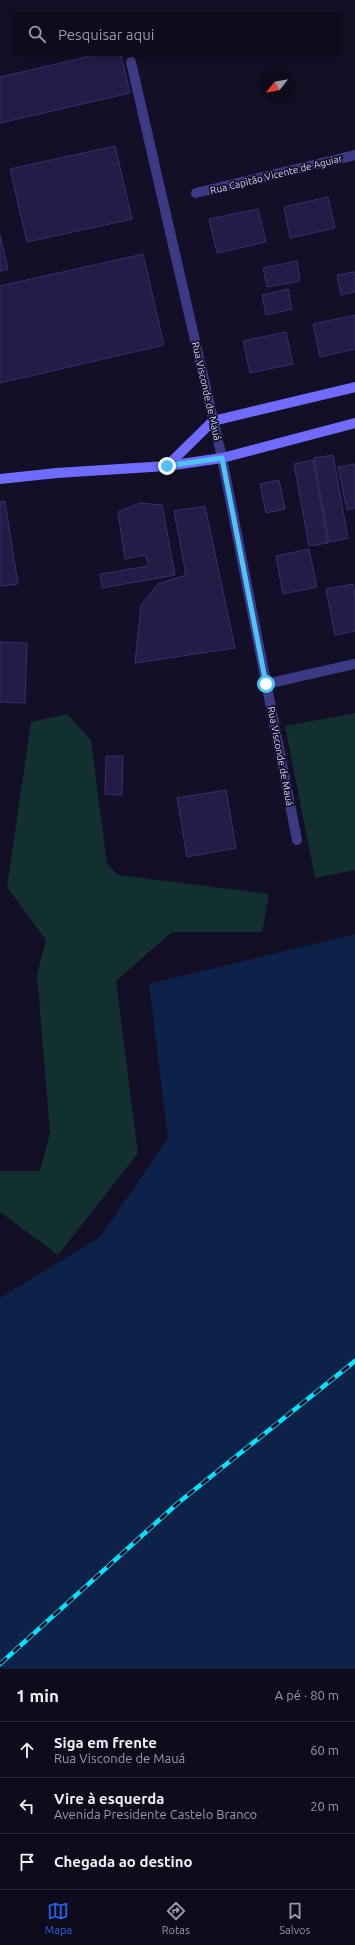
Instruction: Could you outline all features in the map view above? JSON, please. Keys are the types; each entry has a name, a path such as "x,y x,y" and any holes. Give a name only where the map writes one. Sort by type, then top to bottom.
{"street":[{"name":"Rua Visconde de Mauá","path":"131,62 222,458 297,840"},
{"name":"Rua Capitão Vicente de Aguiar","path":"196,193 355,155"},
{"path":"167,466 213,421 355,387"},
{"path":"0,479 57,473 167,466 222,458 355,423"},
{"path":"266,684 355,664"}],"green space":[{"path":"355,713 355,870 315,878 285,726"},
{"path":"67,714 91,740 107,864 118,875 269,894 262,932 172,932 116,981 138,1153 58,1255 0,1212 0,1171 40,1171 50,1133 37,974 46,940 7,887 31,722"}],"water":[{"path":"355,934 355,1669 0,1669 0,1298 100,1237 168,1138 149,984"}],"building":[{"path":"91,56 121,56 130,93 0,123 0,77"},
{"path":"115,146 132,219 27,242 10,169"},
{"path":"328,197 335,228 290,238 284,207"},
{"path":"258,209 266,242 217,253 209,219"},
{"path":"0,235 8,269 0,271"},
{"path":"143,254 164,345 0,383 0,286"},
{"path":"297,261 300,281 267,287 263,268"},
{"path":"355,272 355,292 341,295 337,275"},
{"path":"288,289 292,309 266,315 262,295"},
{"path":"355,315 355,349 320,357 313,324"},
{"path":"286,332 293,364 250,373 243,341"},
{"path":"333,455 348,538 329,542 314,458"},
{"path":"313,460 328,543 309,546 294,464"},
{"path":"355,464 355,508 347,510 338,467"},
{"path":"279,480 285,509 266,513 260,484"},
{"path":"5,501 18,584 0,586 0,502"},
{"path":"140,503 162,505 175,575 102,588 100,574 149,566 145,555 125,559 118,512"},
{"path":"205,506 235,648 135,663 141,605 158,584 186,575 174,511"},
{"path":"309,549 317,587 283,594 276,556"},
{"path":"353,584 355,595 355,631 335,635 326,589"},
{"path":"0,642 27,643 25,703 0,702"},
{"path":"106,756 123,756 122,795 105,794"},
{"path":"226,790 236,848 187,857 177,798"}],"railway":[{"path":"0,1664 178,1503 355,1361"}],"route":[{"path":"167,466 222,458 266,684"}]}
